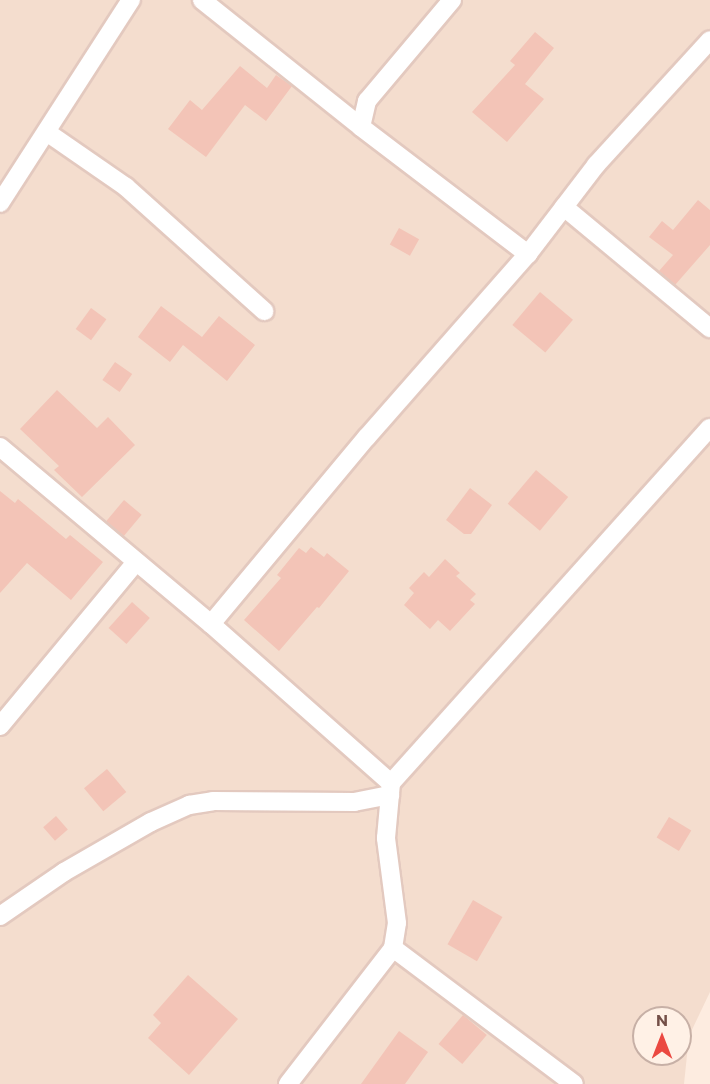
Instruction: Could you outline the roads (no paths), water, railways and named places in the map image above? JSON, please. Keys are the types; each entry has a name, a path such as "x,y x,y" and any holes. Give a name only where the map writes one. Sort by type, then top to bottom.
{"street":[{"path":"0,203 48,133 131,0"},
{"path":"202,0 361,127 528,254"},
{"path":"361,127 367,101 452,0"},
{"path":"211,624 367,437 528,254 596,165 710,40"},
{"path":"48,133 126,187 264,311"},
{"path":"564,207 710,328"},
{"path":"0,916 64,872 150,822 189,805 213,801 354,802 391,789 710,428"},
{"path":"0,447 211,624 391,789"},
{"path":"0,726 136,562"},
{"path":"288,1084 393,948 397,923 386,838 391,789"},
{"path":"393,948 574,1084"}]}
